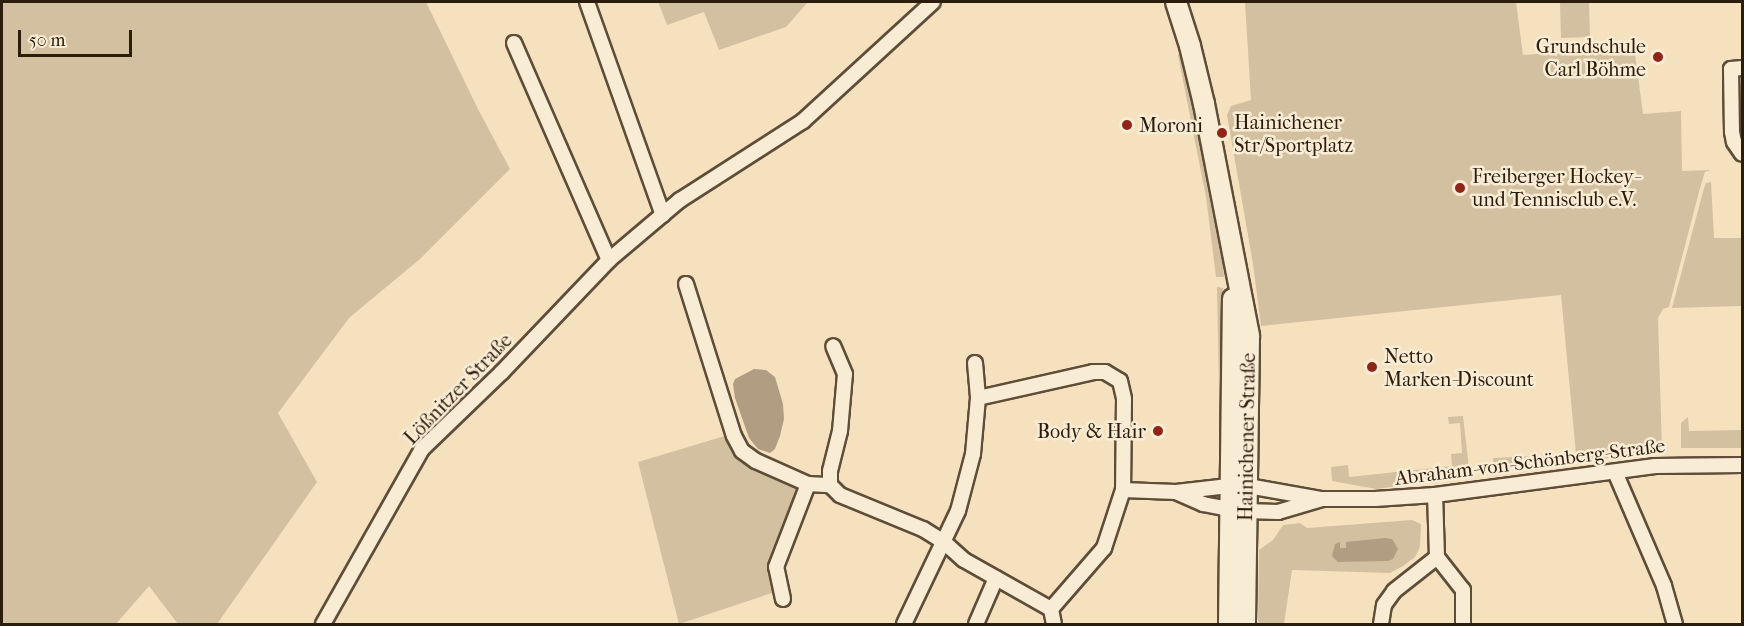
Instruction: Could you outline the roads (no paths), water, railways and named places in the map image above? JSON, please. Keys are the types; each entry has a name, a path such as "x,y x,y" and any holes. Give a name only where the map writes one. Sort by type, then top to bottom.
{"main road":[{"name":"Hainichener Straße","path":"1176,2 1190,46 1204,104 1232,251 1238,510 1245,624"},
{"name":"Hainichener Straße","path":"1229,624 1238,510"}],"street":[{"path":"587,2 663,215"},
{"name":"Lößnitzer Straße","path":"323,624 422,449 502,372 609,260 680,200 803,121 933,2"},
{"path":"514,43 609,260"},
{"path":"1743,69 1731,69 1732,132 1734,142 1743,154"},
{"path":"686,284 734,436 742,452 756,461 808,484 830,485 840,495 923,529 945,543 964,560 1051,609 1054,624"},
{"path":"830,485 830,471 840,431 845,374 833,346"},
{"path":"904,624 945,543 958,511 973,454 978,398 975,363"},
{"path":"978,398 1092,372 1105,372 1120,381 1125,399 1123,490 1104,548 1051,609"},
{"name":"Abraham-von-Schönberg-Straße","path":"1176,492 1238,486 1322,499 1435,495 1671,465 1743,465"},
{"path":"1615,472 1664,586 1675,624"},
{"path":"783,599 776,567 808,484"},
{"path":"1123,490 1176,492"},
{"name":"Abraham-von-Schönberg-Straße","path":"1176,492 1203,504 1238,510 1278,512 1322,499"},
{"path":"1435,495 1437,557 1463,590 1463,624"},
{"path":"1381,624 1384,605 1394,591 1437,557"},
{"path":"976,624 996,578"}],"place":[{"name":"Grundschule Carl Böhme","path":"1658,57"},
{"name":"Moroni","path":"1127,125"},
{"name":"Hainichener Str/Sportplatz","path":"1222,133"},
{"name":"Freiberger Hockey- und Tennisclub e.V.","path":"1460,188"},
{"name":"Netto Marken-Discount","path":"1372,367"},
{"name":"Body & Hair","path":"1158,431"}]}
